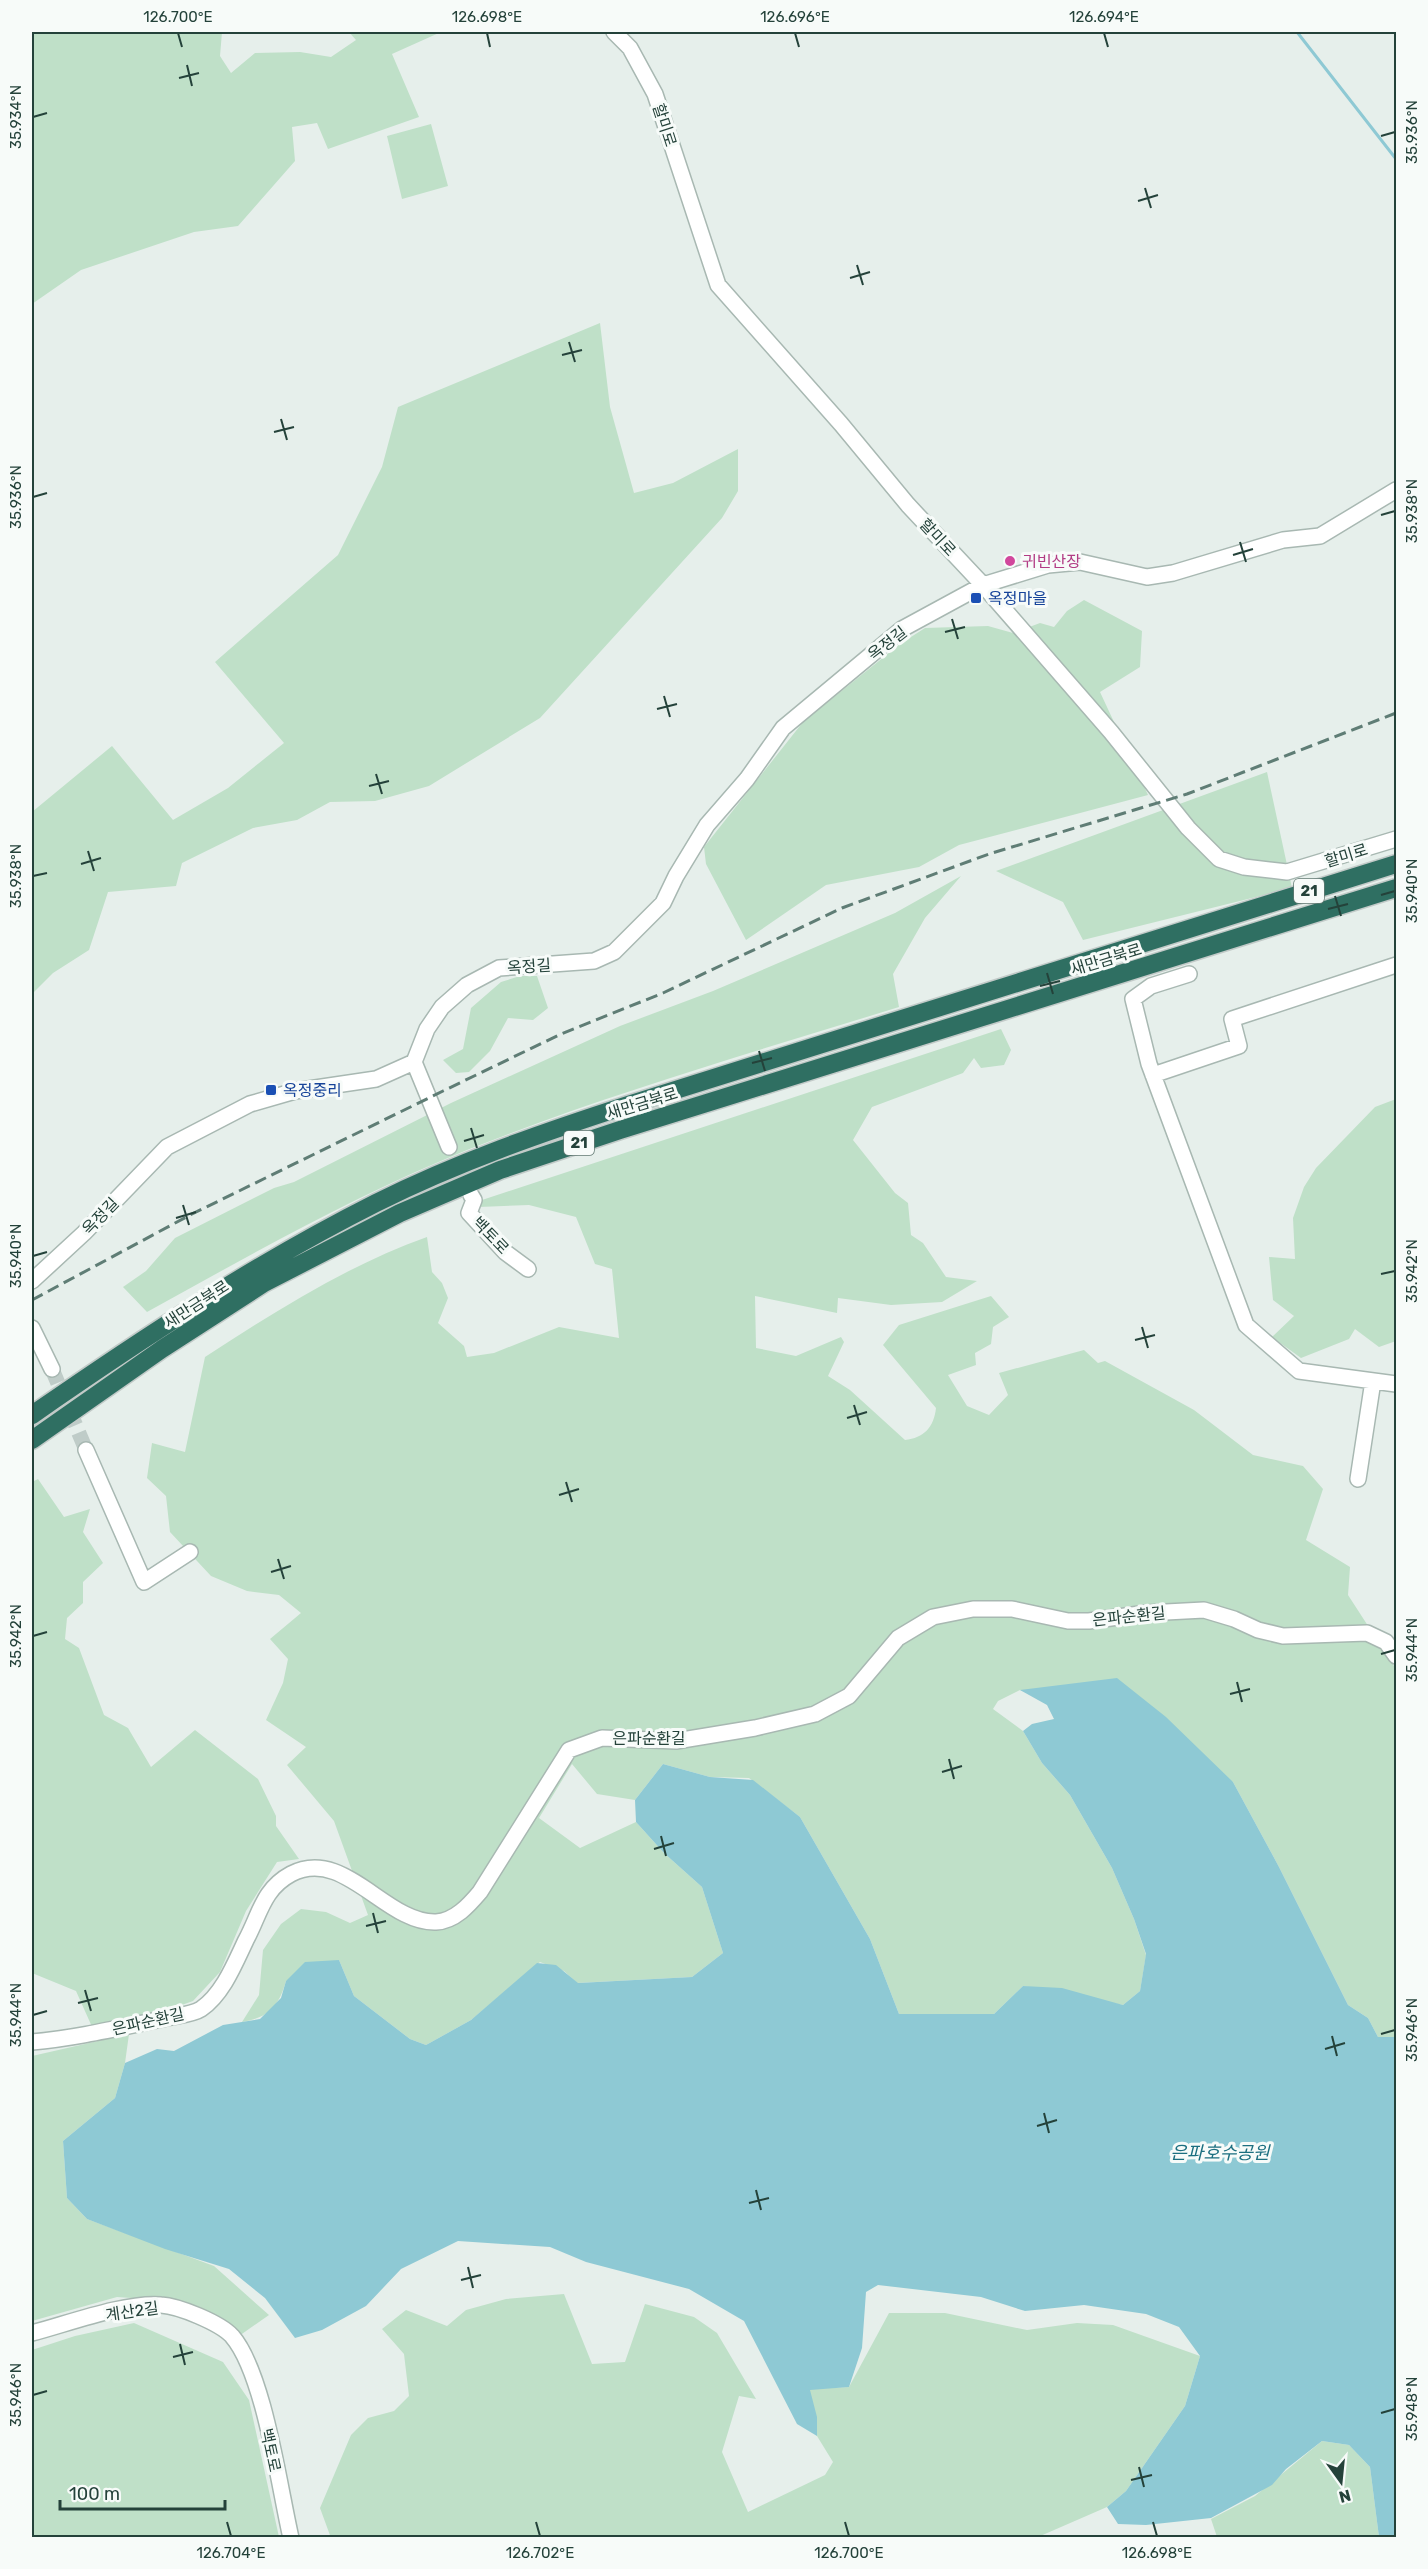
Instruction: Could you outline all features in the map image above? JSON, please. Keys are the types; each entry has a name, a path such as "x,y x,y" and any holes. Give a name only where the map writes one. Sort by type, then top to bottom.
{"highway":[{"name":"새만금북로","path":"32,1415 150,1334 247,1273 377,1202 463,1164 544,1132 631,1104 1396,864"},
{"name":"새만금북로","path":"32,1440 162,1349 264,1283 400,1213 500,1170 620,1130 1396,888"}],"street":[{"name":"할미로","path":"615,32 630,48 655,94 717,285 841,424 908,506 983,585 1111,732 1188,828 1219,859 1244,867 1287,872 1396,839"},
{"name":"옥정길","path":"32,1281 84,1233 167,1147 250,1104 295,1091 376,1079 414,1062 432,1022 442,1007 467,985 499,968 594,961 614,952 663,903 676,876 707,825 747,779 783,728 902,629 983,585 1048,565 1080,562 1147,577 1173,573 1283,540 1320,536 1396,490"},
{"path":"1153,1075 1239,1046 1232,1019 1396,965"},
{"path":"1189,974 1151,987 1133,999 1153,1075 1246,1325 1299,1371 1396,1384"},
{"path":"414,1062 449,1147"},
{"name":"백토로","path":"471,1195 474,1200 469,1213 505,1252 528,1269"},
{"path":"32,1328 52,1369"},
{"path":"1358,1479 1373,1381"},
{"path":"86,1450 144,1582 190,1552"},
{"name":"은파순환길","path":"32,2042 88,2035 201,2009 222,1985 254,1924 266,1894 291,1874 315,1867 355,1881 399,1910 421,1919 437,1922 453,1917 467,1907 480,1892 569,1750 602,1738 676,1741 755,1728 815,1714 849,1696 898,1638 933,1617 973,1609 1012,1609 1068,1621 1089,1621 1147,1613 1204,1610 1234,1619 1258,1630 1283,1636 1367,1633 1386,1642 1396,1656"},
{"name":"계산2길","path":"32,2333 120,2310 161,2305 193,2313 228,2333 248,2362"},
{"name":"백토로","path":"248,2362 259,2394 291,2538"}],"green space":[{"path":"32,32 222,32 220,56 231,73 255,53 300,52 331,57 356,40 349,32 441,32 392,54 419,117 328,149 317,123 292,127 295,161 238,226 194,232 81,270 32,304"},
{"path":"431,124 448,186 402,199 387,136"},
{"path":"600,323 610,407 634,493 673,483 738,449 738,491 722,518 540,718 429,786 375,801 330,802 297,820 253,828 182,863 176,886 108,892 89,950 53,973 32,994 32,812 112,746 173,820 228,788 284,743 215,662 338,555 382,467 398,407"},
{"path":"1084,600 1142,631 1140,667 1100,692 1148,795 959,845 919,867 826,885 746,940 706,864 704,847 803,722 900,644 925,628 988,626 1013,633 1040,623 1054,627 1067,611"},
{"path":"1267,772 1292,888 1083,940 1063,902 996,871"},
{"path":"961,876 925,918 893,974 899,1007 627,1092 467,1150 345,1206 147,1312 123,1287 146,1271 175,1238 274,1188 294,1182 451,1103 620,1026 713,991 895,913"},
{"path":"520,976 537,976 548,1008 533,1020 508,1018 490,1051 469,1072 456,1073 443,1060 463,1049 471,1008 501,982"},
{"path":"1001,1029 1011,1050 1004,1065 981,1068 974,1058 963,1073 872,1107 853,1140 895,1193 908,1203 911,1235 923,1243 946,1277 977,1281 942,1302 891,1305 838,1298 837,1313 755,1296 756,1348 796,1356 841,1337 844,1342 828,1376 850,1390 905,1440 912,1439 927,1430 933,1421 936,1408 883,1345 899,1325 991,1296 1009,1317 993,1327 991,1344 975,1353 976,1365 948,1375 967,1406 989,1415 1008,1395 999,1373 1084,1350 1098,1363 1105,1361 1194,1410 1253,1455 1303,1466 1323,1489 1306,1540 1350,1567 1348,1595 1396,1669 1396,2037 1378,2037 1368,2018 1348,2005 1279,1867 1233,1782 1020,1690 998,1701 993,1709 1023,1731 1042,1763 1070,1795 1112,1868 1134,1919 1146,1955 1140,1991 1123,2005 1023,1986 994,2014 899,2014 870,1939 800,1817 749,1778 710,1777 663,1764 635,1800 597,1794 572,1764 539,1818 580,1848 636,1822 664,1853 702,1887 723,1953 692,1977 577,1983 564,1971 540,1962 471,2020 426,2045 410,2039 354,1996 339,1960 286,1981 276,2004 266,2014 242,2022 259,1995 263,1950 281,1924 301,1909 326,1912 350,1923 368,1915 334,1821 287,1765 306,1747 266,1720 283,1683 288,1659 270,1639 301,1613 279,1595 247,1591 211,1576 170,1532 166,1496 147,1478 152,1443 185,1452 205,1357 312,1291 368,1262 427,1237 432,1272 442,1283 448,1298 438,1323 464,1346 467,1357 494,1353 559,1327 619,1338 612,1269 595,1264 576,1217 529,1205 479,1207 482,1200"},
{"path":"1396,1099 1396,1341 1379,1347 1355,1329 1349,1339 1301,1358 1272,1337 1294,1316 1273,1300 1269,1257 1295,1259 1293,1218 1304,1187 1316,1168 1375,1107"},
{"path":"38,1479 64,1517 90,1509 83,1532 103,1563 83,1582 83,1603 67,1618 65,1639 79,1648 104,1715 128,1728 151,1767 195,1730 258,1779 276,1816 276,1826 299,1859 277,1862 246,1911 220,1972 193,2001 162,2012 93,2029 76,1991 32,1973 32,1482"},
{"path":"129,2034 125,2063 115,2098 63,2141 67,2198 87,2219 214,2266 269,2315 239,2336 187,2302 117,2297 32,2321 32,2056"},
{"path":"564,2294 592,2364 625,2362 645,2304 694,2317 717,2333 756,2399 739,2396 722,2452 748,2512 825,2475 833,2462 817,2436 809,2389 849,2387 889,2313 945,2313 1027,2330 1077,2323 1113,2325 1200,2356 1185,2406 1126,2491 1107,2507 1038,2537 331,2538 320,2508 351,2435 368,2418 394,2411 409,2396 404,2354 382,2329 406,2310 447,2326 466,2310 506,2299"},
{"path":"134,2323 223,2362 249,2400 279,2537 32,2537 32,2350 75,2336"},
{"path":"1322,2441 1349,2445 1370,2467 1379,2537 1217,2537 1211,2519 1255,2496"}],"water":[{"name":"은파호수공원","path":"1117,1678 1166,1717 1233,1782 1279,1867 1348,2005 1368,2018 1378,2037 1396,2037 1396,2537 1379,2537 1370,2467 1349,2445 1322,2441 1286,2469 1272,2485 1211,2518 1146,2525 1118,2524 1107,2507 1126,2491 1185,2406 1200,2356 1179,2327 1146,2314 1084,2305 1025,2311 981,2297 878,2285 866,2292 862,2348 849,2387 810,2390 817,2417 817,2436 797,2424 744,2321 689,2289 586,2262 550,2247 458,2241 401,2269 366,2306 322,2330 295,2338 265,2298 229,2269 165,2249 87,2219 67,2198 63,2141 115,2098 125,2063 157,2049 174,2051 223,2025 260,2019 281,1998 286,1981 305,1962 339,1960 354,1996 410,2039 426,2045 471,2020 537,1963 556,1965 578,1983 692,1977 723,1953 702,1887 664,1853 636,1822 635,1800 663,1764 710,1777 753,1780 800,1817 870,1939 899,2014 994,2014 1023,1986 1062,1988 1123,2005 1140,1991 1146,1954 1112,1868 1070,1795 1042,1763 1023,1731 1032,1724 1054,1719 1047,1705 1020,1690"}],"waterway":[{"path":"1297,32 1396,159"}],"tunnel":[{"path":"52,1369 86,1450"}],"railway":[{"path":"32,1300 190,1215 443,1091 561,1034 663,993 842,908 989,854 1187,794 1396,713"}],"place":[{"name":"귀빈산장","path":"1010,561"},
{"name":"옥정마을","path":"976,598"},
{"name":"옥정중리","path":"271,1090"}]}
